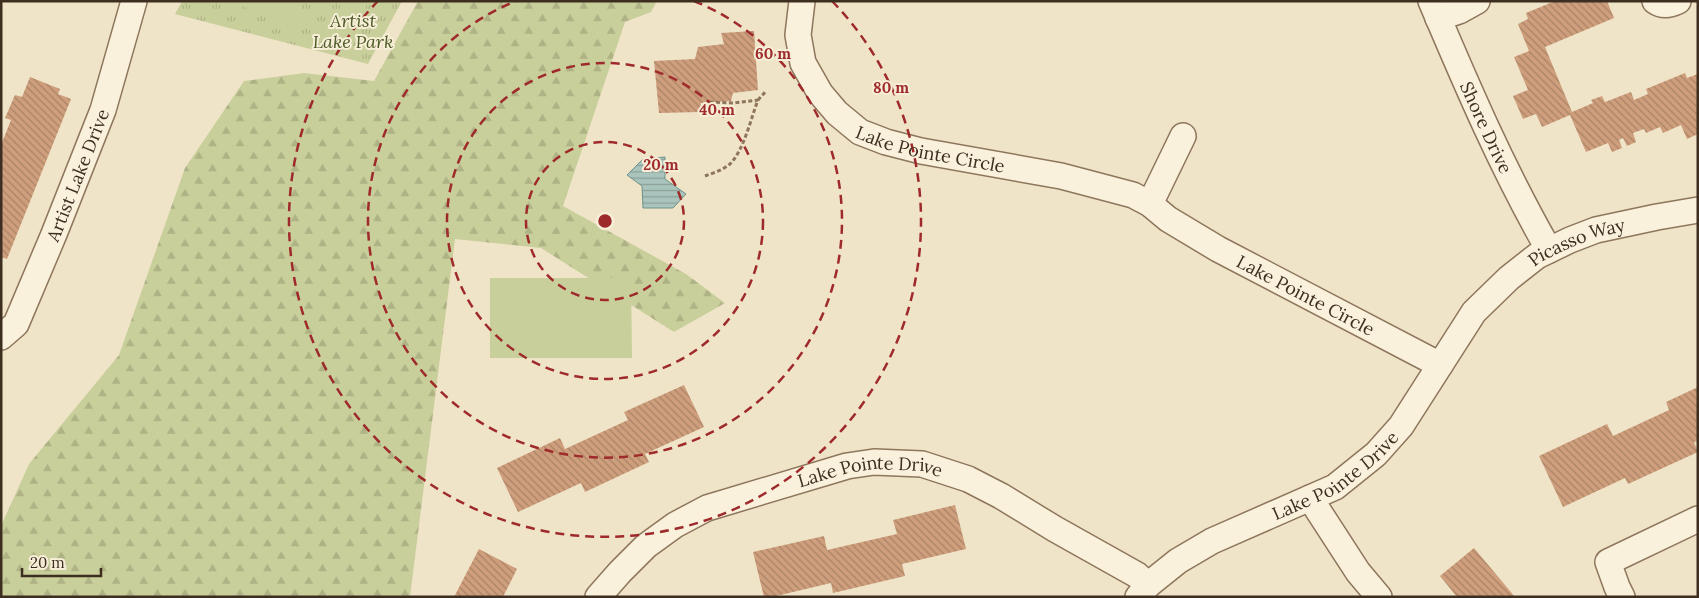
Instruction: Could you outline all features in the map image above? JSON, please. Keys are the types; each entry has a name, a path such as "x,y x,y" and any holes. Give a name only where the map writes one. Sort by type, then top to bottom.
{"street":[{"name":"Lake Pointe Circle","path":"802,1 798,35 803,63 820,92 837,113 860,132 886,142 921,151 1062,176 1133,194 1150,204 1168,219 1218,249 1440,365"},
{"path":"1435,10 1459,11 1477,1"},
{"path":"1655,1 1659,4 1671,4 1678,1"},
{"name":"Artist Lake Drive","path":"1,336 16,324 103,110 132,2"},
{"name":"Shore Drive","path":"1435,10 1490,136 1549,250"},
{"path":"1150,204 1183,136"},
{"name":"Picasso Way","path":"1474,312 1509,278 1537,256 1549,250 1596,230 1657,216 1698,210"},
{"name":"Lake Pointe Drive","path":"598,597 646,546 674,525 707,508 847,466 874,462 922,464 968,479 1001,496 1137,575 1143,591 1178,561 1212,541 1335,487 1376,454 1401,426 1474,312"},
{"path":"1310,498 1358,572 1379,597"},
{"path":"1622,597 1608,562 1698,519"}],"path":[{"path":"705,176 730,164 740,148 758,100 766,90"},
{"path":"708,102 734,103 758,100"}],"green space":[{"name":"Artist Lake Park","path":"182,1 402,1 368,64 175,14"},
{"path":"238,1 303,1 293,26 237,4"},
{"path":"342,1 368,1 349,56 325,47"},
{"path":"418,1 657,1 651,12 625,22 563,206 686,274 725,303 674,332 541,248 455,239 410,597 1,597 1,526 29,464 119,355 185,168 244,81 304,73 374,81"},
{"path":"490,278 631,278 632,358 490,358"}],"water":[{"path":"665,157 665,179 686,194 673,208 643,208 642,186 627,175 643,159"}],"building":[{"path":"1555,1 1607,1 1614,18 1545,47 1572,112 1593,103 1591,100 1602,96 1605,102 1631,92 1634,100 1648,94 1646,89 1685,73 1687,78 1698,74 1698,134 1687,139 1681,125 1663,133 1660,127 1646,133 1644,129 1633,133 1636,142 1627,146 1623,138 1619,140 1622,148 1612,152 1608,143 1586,152 1570,115 1542,127 1536,114 1523,119 1513,96 1528,90 1514,57 1529,51 1518,24 1528,19 1526,13"},
{"path":"754,31 758,90 733,93 731,101 701,103 700,112 659,113 654,61 695,59 698,47 724,44 721,33"},
{"path":"30,77 60,89 58,94 71,99 7,259 1,257 1,145 11,120 5,118 15,95 22,97"},
{"path":"684,385 704,427 645,454 649,462 585,492 581,483 518,512 497,468 560,438 565,449 628,420 624,412"},
{"path":"1698,387 1698,441 1694,442 1698,452 1628,484 1625,478 1563,507 1539,456 1607,424 1613,436 1669,410 1666,402"},
{"path":"955,505 966,549 902,564 905,576 833,593 831,583 772,597 764,597 753,552 824,536 827,550 897,534 893,520"},
{"path":"1474,548 1515,597 1457,597 1440,576"},
{"path":"479,549 517,569 503,597 454,597"}]}
